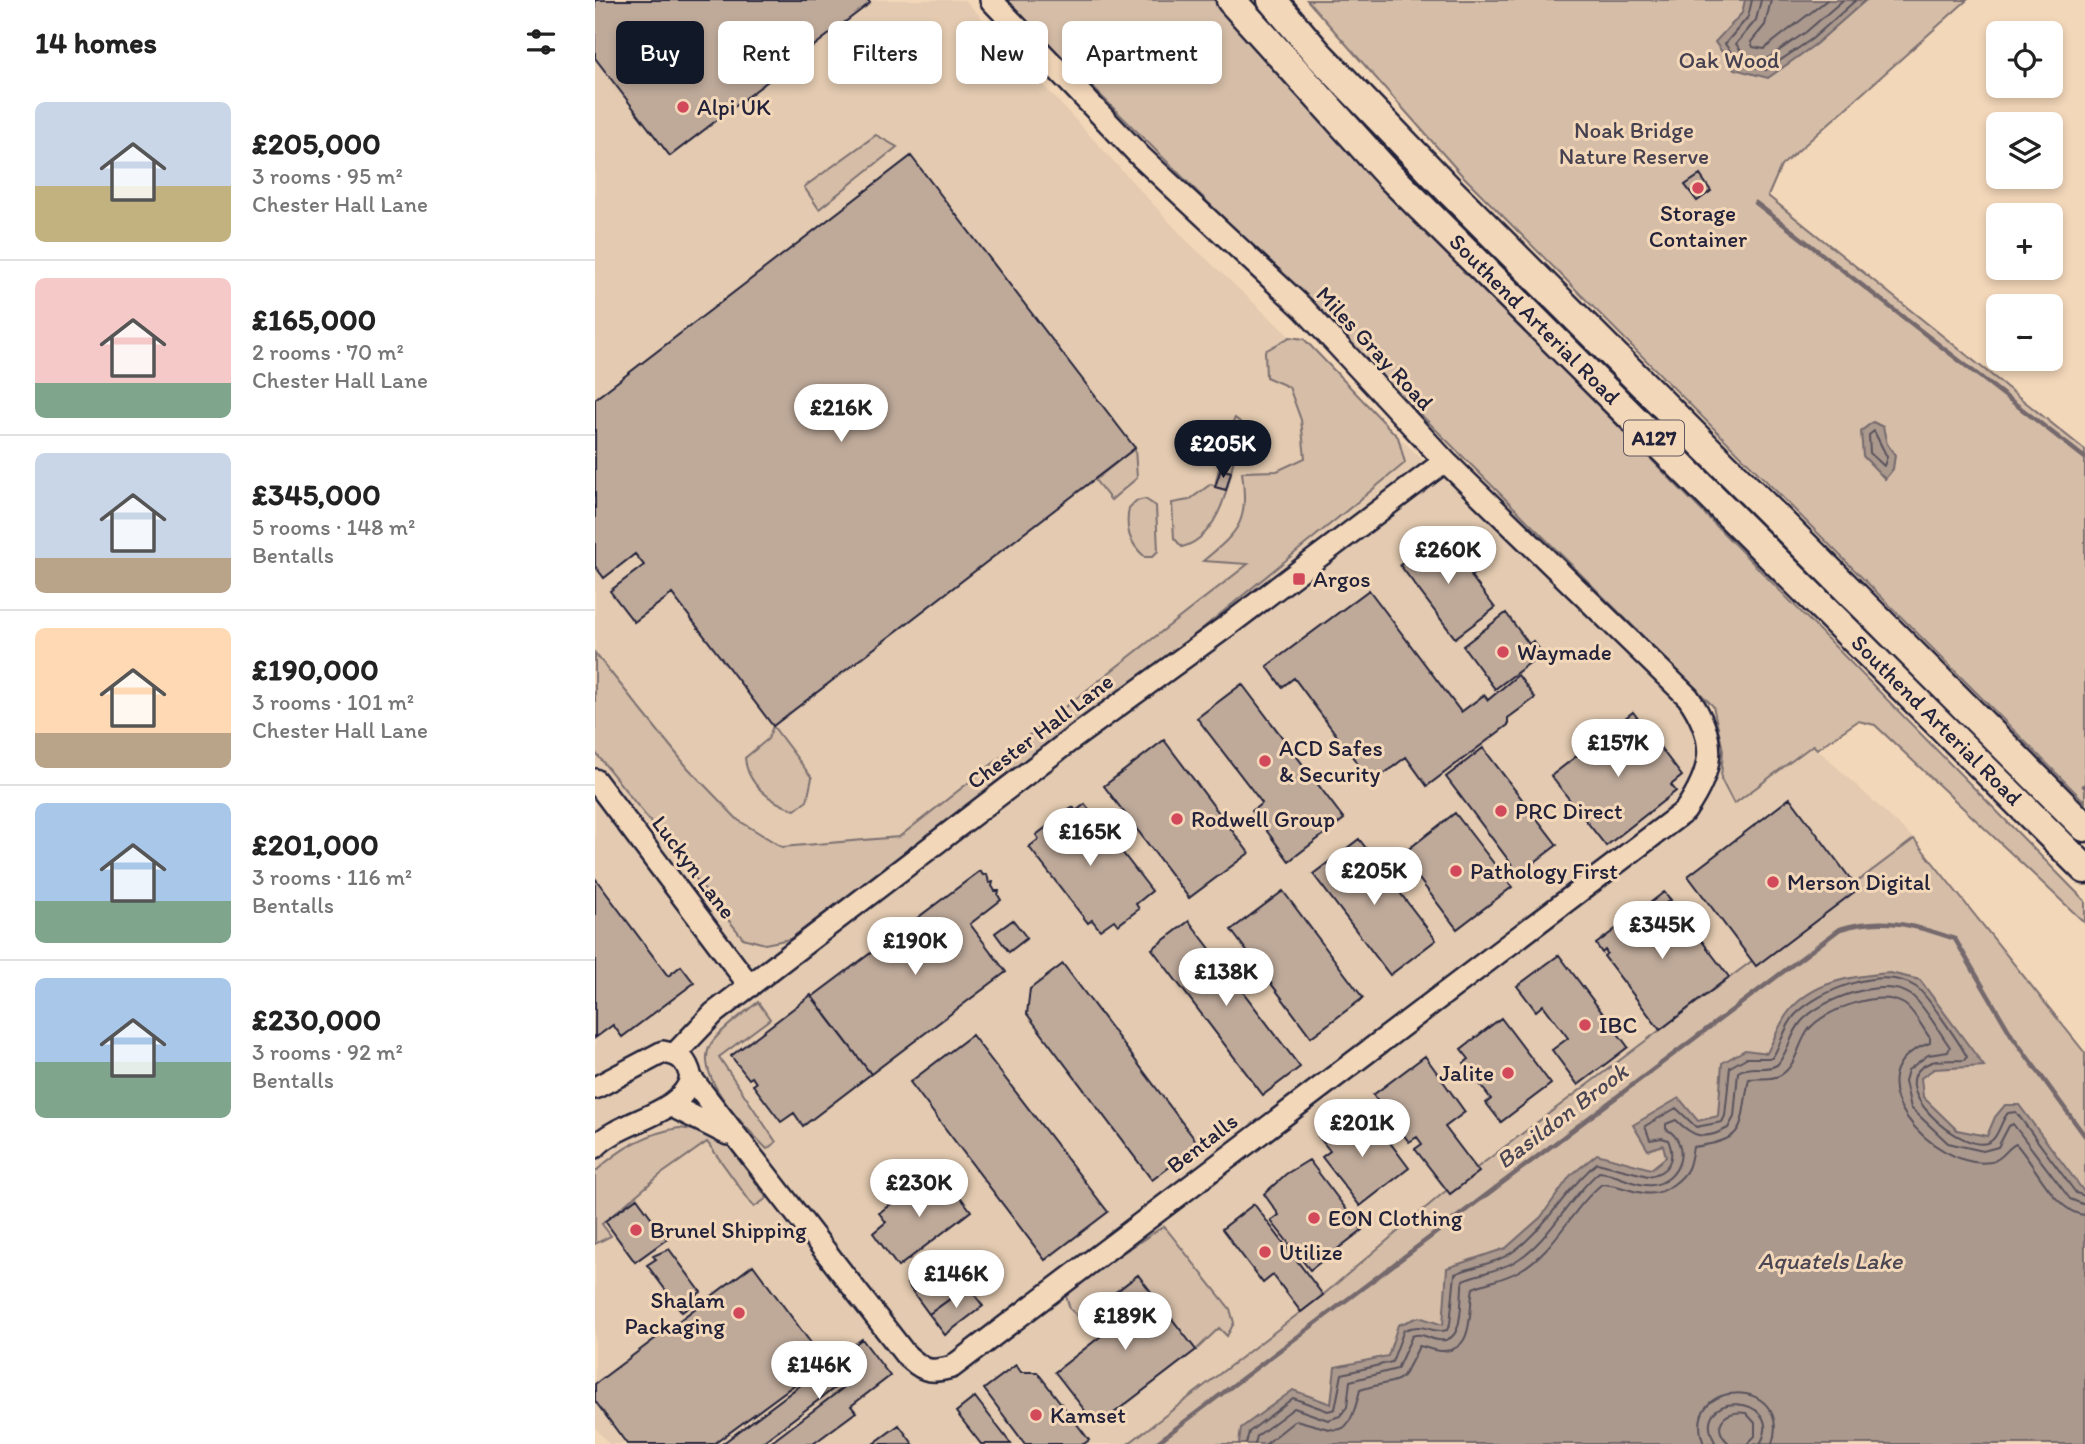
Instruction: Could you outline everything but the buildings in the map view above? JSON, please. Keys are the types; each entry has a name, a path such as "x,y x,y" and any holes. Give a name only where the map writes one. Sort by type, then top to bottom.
{"highway":[{"name":"Southend Arterial Road","path":"1231,0 1389,175 2085,869"},
{"name":"Southend Arterial Road","path":"1272,0 1319,55 1450,191 2085,827"}],"street":[{"name":"Miles Gray Road","path":"991,0 1141,157 1304,309 1445,461 1688,697 1702,717 1708,740"},
{"name":"Chester Hall Lane","path":"675,1054 713,1013 1068,742 1445,461"},
{"name":"Bentalls","path":"675,1054 685,1060 691,1078 736,1139 785,1196 905,1354 919,1367 935,1372 952,1367 1685,811 1702,786 1709,765 1708,740"},
{"name":"Luckyn Lane","path":"595,780 750,986"},
{"path":"595,1088 663,1052 675,1054"},
{"path":"599,1134 625,1128 670,1105 684,1095 691,1078"},
{"name":"Bentalls","path":"670,1105 699,1117 736,1139"}],"shaded area":[{"path":"595,0 965,0 984,21 956,21 956,84 1042,84 1187,241 1683,701 1708,740 1723,750 1721,779 1734,803 1813,745 1914,839 1442,1194 1323,1295 1128,1444 609,1444 595,1427"}],"green space":[{"path":"1005,0 1218,0 1351,154 2085,901 2085,923 1875,725 1858,721 1817,749 1813,745 1734,804 1721,779 1723,750 1713,706 1089,84 1222,84 1222,21 1062,21 1062,57 1048,43 1048,21 1026,21"},
{"name":"Noak Bridge Nature Reserve","path":"1307,0 1967,0 1781,166 1768,196 2085,450 2085,802 1460,173"},
{"path":"876,135 897,147 819,209 804,187"},
{"path":"1290,337 1304,339 1398,437 1405,463 1192,637 790,939 765,944 743,938 595,752 595,653 688,768 738,820 782,847 899,837 1248,564 1203,561 1234,532 1239,523 1244,502 1242,472 1277,471 1305,458 1301,420 1289,387 1266,377 1265,351"},
{"path":"1235,418 1240,422 1229,479 1218,514 1197,540 1182,547 1174,538 1172,503 1189,500 1211,484 1215,486 1228,430"},
{"path":"1135,448 1137,478 1111,500 1095,480"},
{"path":"1145,499 1156,506 1158,551 1152,557 1145,557 1140,552 1128,529 1129,508 1136,501"},
{"path":"773,726 812,778 807,801 795,810 761,791 747,767 745,758 768,739"},
{"name":"Aquatels Lake","path":"1914,839 2085,1053 2085,1444 1128,1444 1323,1295 1442,1194"},
{"path":"758,1002 770,1019 719,1057 776,1142 767,1149 723,1099 708,1068 707,1054 713,1041"},
{"path":"679,1128 709,1132 729,1146 767,1198 754,1207 707,1142 660,1175 602,1224 611,1236 595,1244 595,1172 634,1143"},
{"path":"1164,1226 1230,1309 1234,1323 1227,1336 1219,1328 1196,1350 1138,1275 1081,1319 1070,1309 1066,1296 1086,1277"}],"water":[{"path":"1745,0 1866,0 1816,44 1768,78 1734,69 1715,42 1742,13"},
{"path":"1873,422 1883,427 1887,444 1895,455 1893,469 1885,479 1863,456 1861,431"},
{"name":"Aquatels Lake","path":"1890,973 1920,980 1984,1066 1934,1069 1921,1078 1923,1097 1957,1130 1987,1136 1995,1117 2005,1105 2019,1105 2085,1193 2085,1444 1239,1444 1241,1428 1293,1390 1331,1404 1335,1367 1388,1356 1398,1325 1419,1317 1443,1325 1447,1268 1506,1248 1541,1217 1570,1176 1597,1154 1651,1169 1666,1157 1663,1145 1648,1150 1633,1125 1679,1098 1698,1121 1718,1116 1722,1063 1745,1050 1767,1053 1787,1014 1808,994 1834,982"}],"waterway":[{"path":"1756,203 2085,458"},
{"name":"Basildon Brook","path":"1155,1444 1840,929 1870,923 1898,924 1955,939 2012,1036 2085,1136"}],"place":[{"name":"Alpi UK","path":"683,107"},
{"name":"Storage Container","path":"1698,188"},
{"name":"Argos","path":"1299,579"},
{"name":"Waymade","path":"1503,652"},
{"name":"ACD Safes & Security","path":"1265,761"},
{"name":"PRC Direct","path":"1501,811"},
{"name":"Rodwell Group","path":"1177,819"},
{"name":"Pathology First","path":"1456,871"},
{"name":"Merson Digital","path":"1773,882"},
{"name":"IBC","path":"1585,1025"},
{"name":"Jalite","path":"1508,1073"},
{"name":"EON Clothing","path":"1314,1218"},
{"name":"Brunel Shipping","path":"636,1230"},
{"name":"Utilize","path":"1265,1252"},
{"name":"Shalam Packaging","path":"739,1313"},
{"name":"Kamset","path":"1036,1415"}],"park label":[{"name":"Oak Wood","path":"1729,60"}]}
